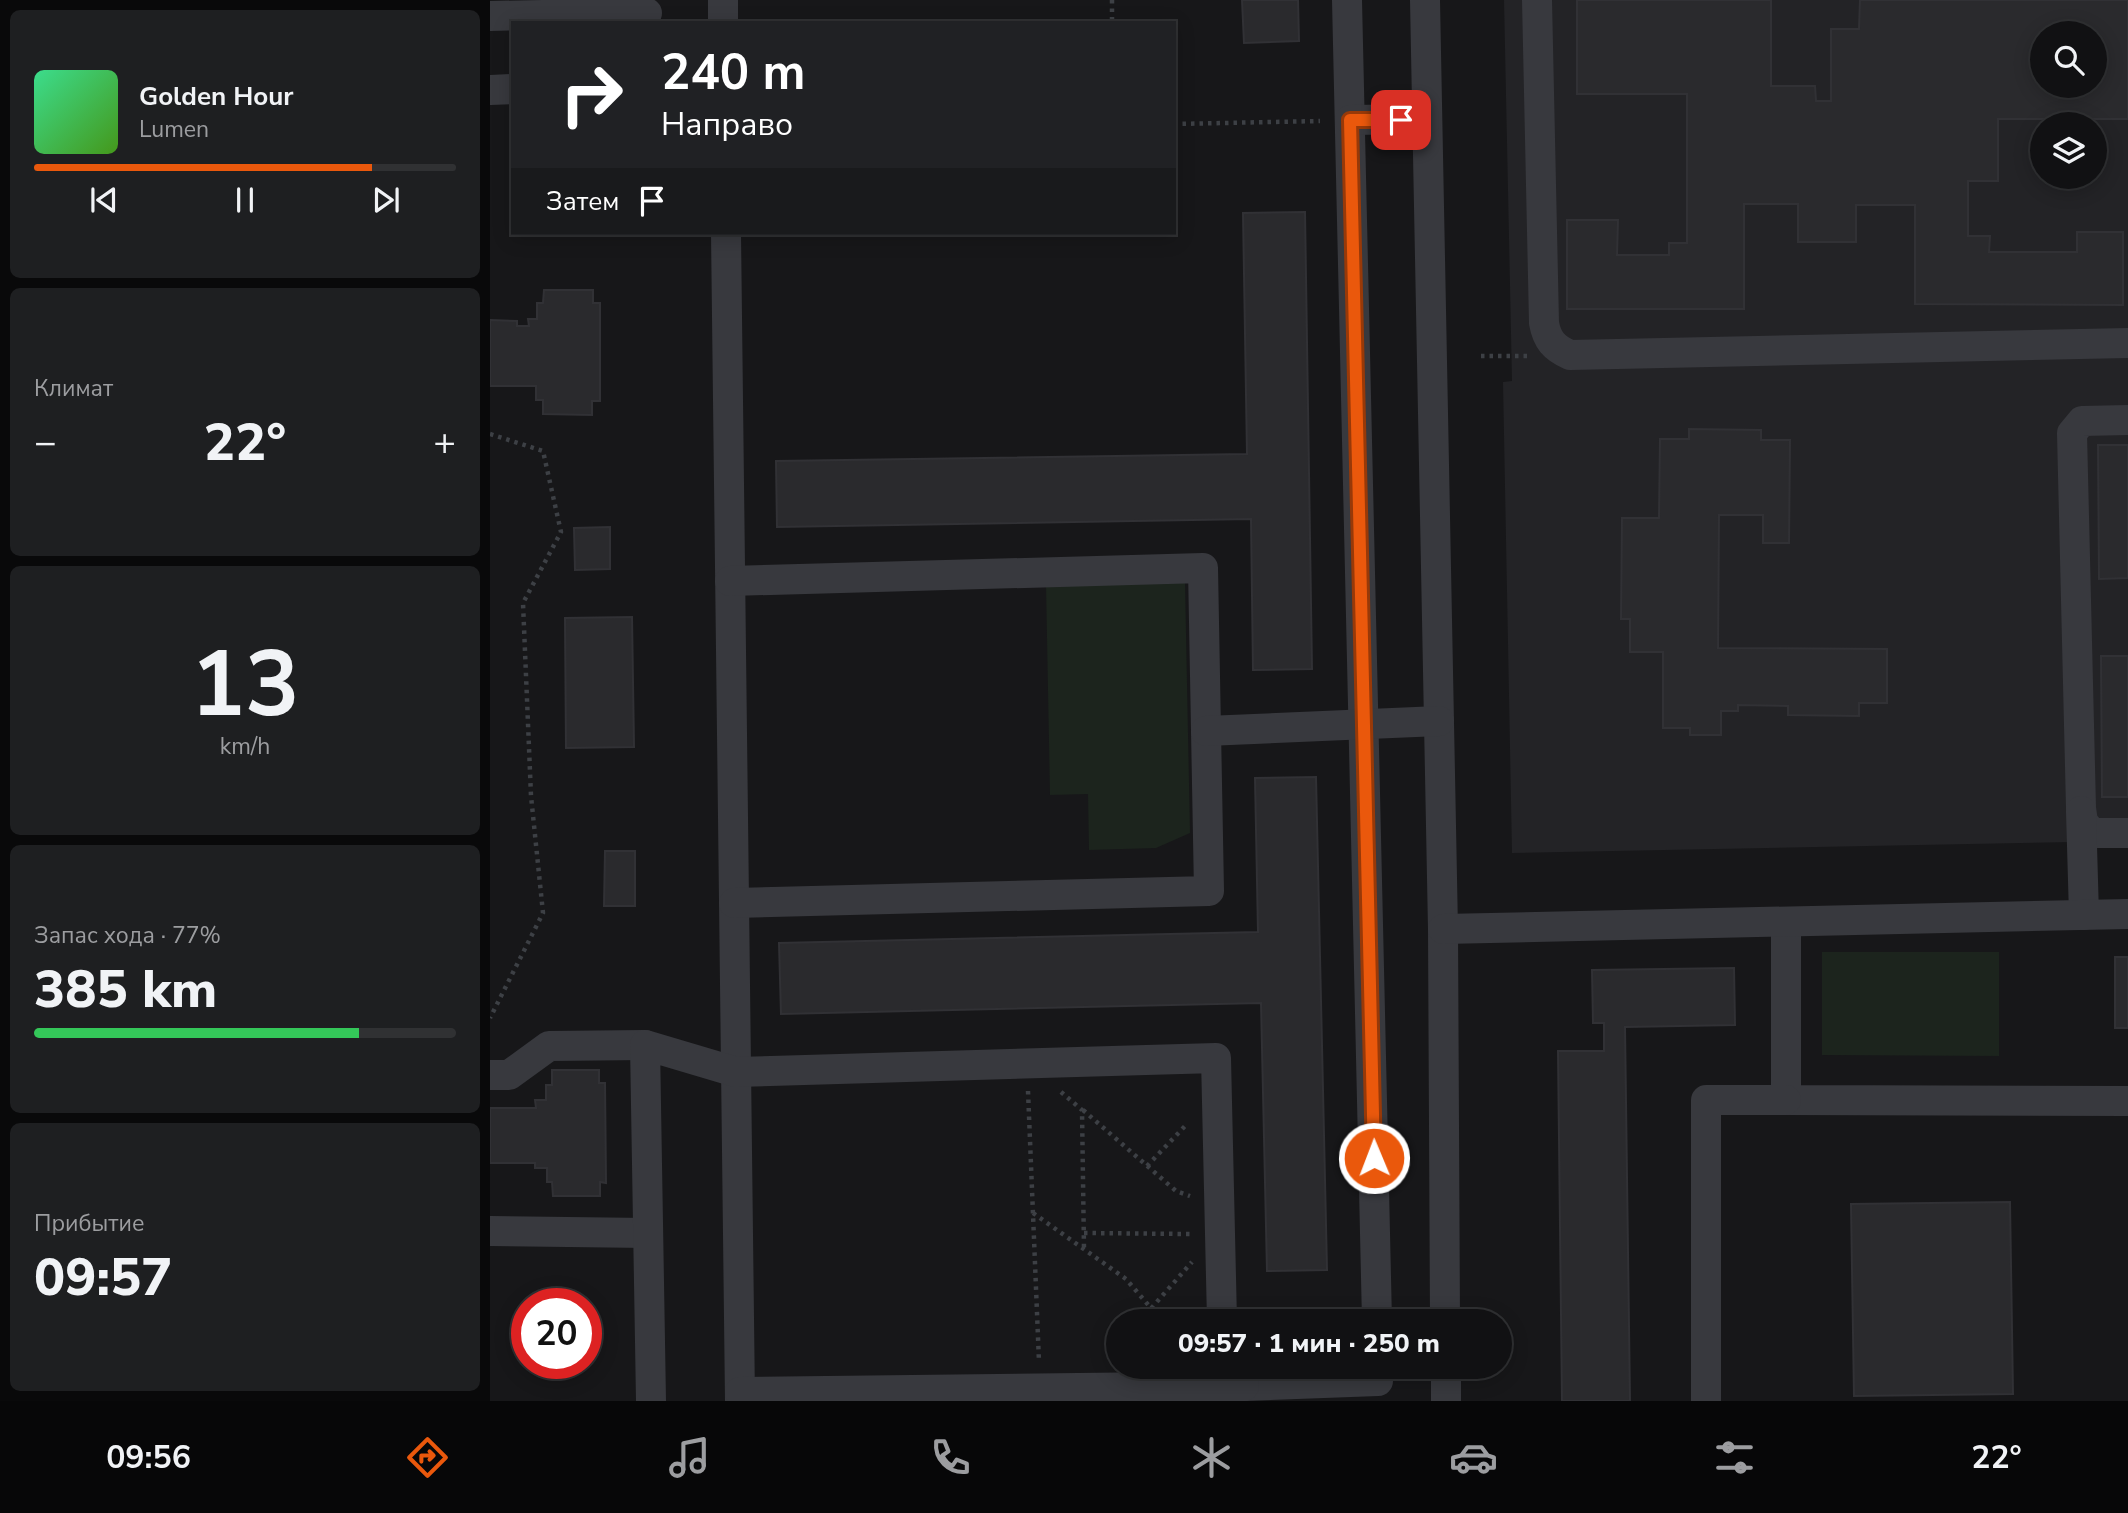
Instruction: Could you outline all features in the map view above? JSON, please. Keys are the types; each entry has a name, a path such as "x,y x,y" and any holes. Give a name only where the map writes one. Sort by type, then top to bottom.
{"street":[{"path":"723,0 723,21"},
{"path":"1347,0 1377,1309"},
{"path":"1425,0 1443,929 1446,1309"},
{"path":"1537,0 1544,323 1547,338 1558,350 1570,355 2128,343"},
{"path":"490,16 647,12"},
{"path":"490,90 511,89"},
{"path":"1350,120 1427,119"},
{"path":"726,235 740,1396 1040,1388 1190,1379"},
{"path":"2084,915 2072,433 2082,421 2128,420"},
{"path":"730,581 1203,568 1209,891 734,903"},
{"path":"1206,731 1438,721"},
{"path":"2081,808 2083,822 2092,833 2128,833"},
{"path":"1443,929 2128,914"},
{"path":"1786,922 1786,1100"},
{"path":"645,1045 651,1401"},
{"path":"490,1075 509,1075 549,1046 645,1045 736,1072 1216,1058 1222,1309"},
{"path":"1706,1401 1706,1100 2128,1101"},
{"path":"490,1231 648,1233"},
{"path":"1323,1379 1378,1379"},
{"path":"1446,1379 1446,1401"}],"path":[{"path":"1112,0 1112,21"},
{"path":"1176,124 1350,120"},
{"path":"490,434 542,451 561,532 523,603 531,796 543,912 490,1018"},
{"path":"1027,1063 1176,1191 1194,1198 1219,1199"},
{"path":"1027,1063 1040,1388"},
{"path":"1147,1166 1203,1109 1216,1108"},
{"path":"1082,1110 1084,1249"},
{"path":"1033,1213 1126,1279 1150,1307 1220,1234"},
{"path":"1084,1233 1220,1234"}],"shaded area":[{"path":"1504,0 2128,0 2128,841 1512,853 1503,382 1512,381"},
{"path":"1185,583 1190,833 1156,848 1089,850 1088,794 1050,795 1046,585"},
{"path":"1822,952 1999,952 1999,1056 1822,1055"}],"building":[{"path":"1242,0 1298,0 1299,41 1244,43"},
{"path":"1577,0 1771,0 1771,86 1815,86 1816,101 1831,101 1831,29 1859,29 1860,0 2128,0 2128,119 2107,119 2107,112 2030,112 2030,119 1998,119 1998,181 1968,181 1968,236 1990,236 1989,252 2077,252 2077,232 2123,232 2123,305 1915,304 1915,205 1856,205 1856,242 1798,242 1798,204 1744,204 1744,309 1567,309 1567,220 1618,220 1617,255 1669,255 1669,243 1687,243 1687,94 1577,94"},
{"path":"1305,212 1312,669 1253,670 1251,519 777,527 776,461 1247,454 1243,213"},
{"path":"544,290 593,290 593,303 600,303 600,401 592,401 592,415 543,414 543,400 536,400 536,386 490,386 490,320 517,321 517,326 529,326 528,319 537,319 537,303 543,303"},
{"path":"1689,429 1761,430 1761,440 1790,440 1789,543 1763,543 1763,515 1719,515 1718,648 1887,649 1887,703 1859,703 1859,716 1788,715 1788,706 1738,705 1738,711 1721,711 1721,735 1690,735 1690,728 1663,728 1663,652 1630,652 1630,619 1621,619 1622,518 1659,518 1660,439 1689,439"},
{"path":"2098,445 2128,445 2128,578 2099,579"},
{"path":"610,527 610,569 575,570 574,528"},
{"path":"632,617 634,747 566,748 565,618"},
{"path":"2101,656 2128,656 2128,797 2102,797"},
{"path":"1316,777 1327,1270 1267,1271 1261,1003 781,1014 779,943 1258,932 1255,778"},
{"path":"605,851 635,851 635,906 604,906"},
{"path":"2115,957 2128,957 2128,1028 2115,1028"},
{"path":"1734,968 1735,1025 1625,1027 1630,1401 1562,1401 1558,1051 1604,1051 1604,1023 1593,1023 1592,970"},
{"path":"552,1070 599,1070 599,1083 605,1083 606,1183 600,1182 600,1196 553,1196 552,1182 547,1182 547,1168 535,1168 535,1163 490,1163 490,1108 536,1108 535,1100 546,1100 546,1085 552,1085"},
{"path":"2010,1202 2013,1394 1854,1396 1851,1204"}],"route":[{"path":"1374,1158 1350,120 1401,120"}]}
